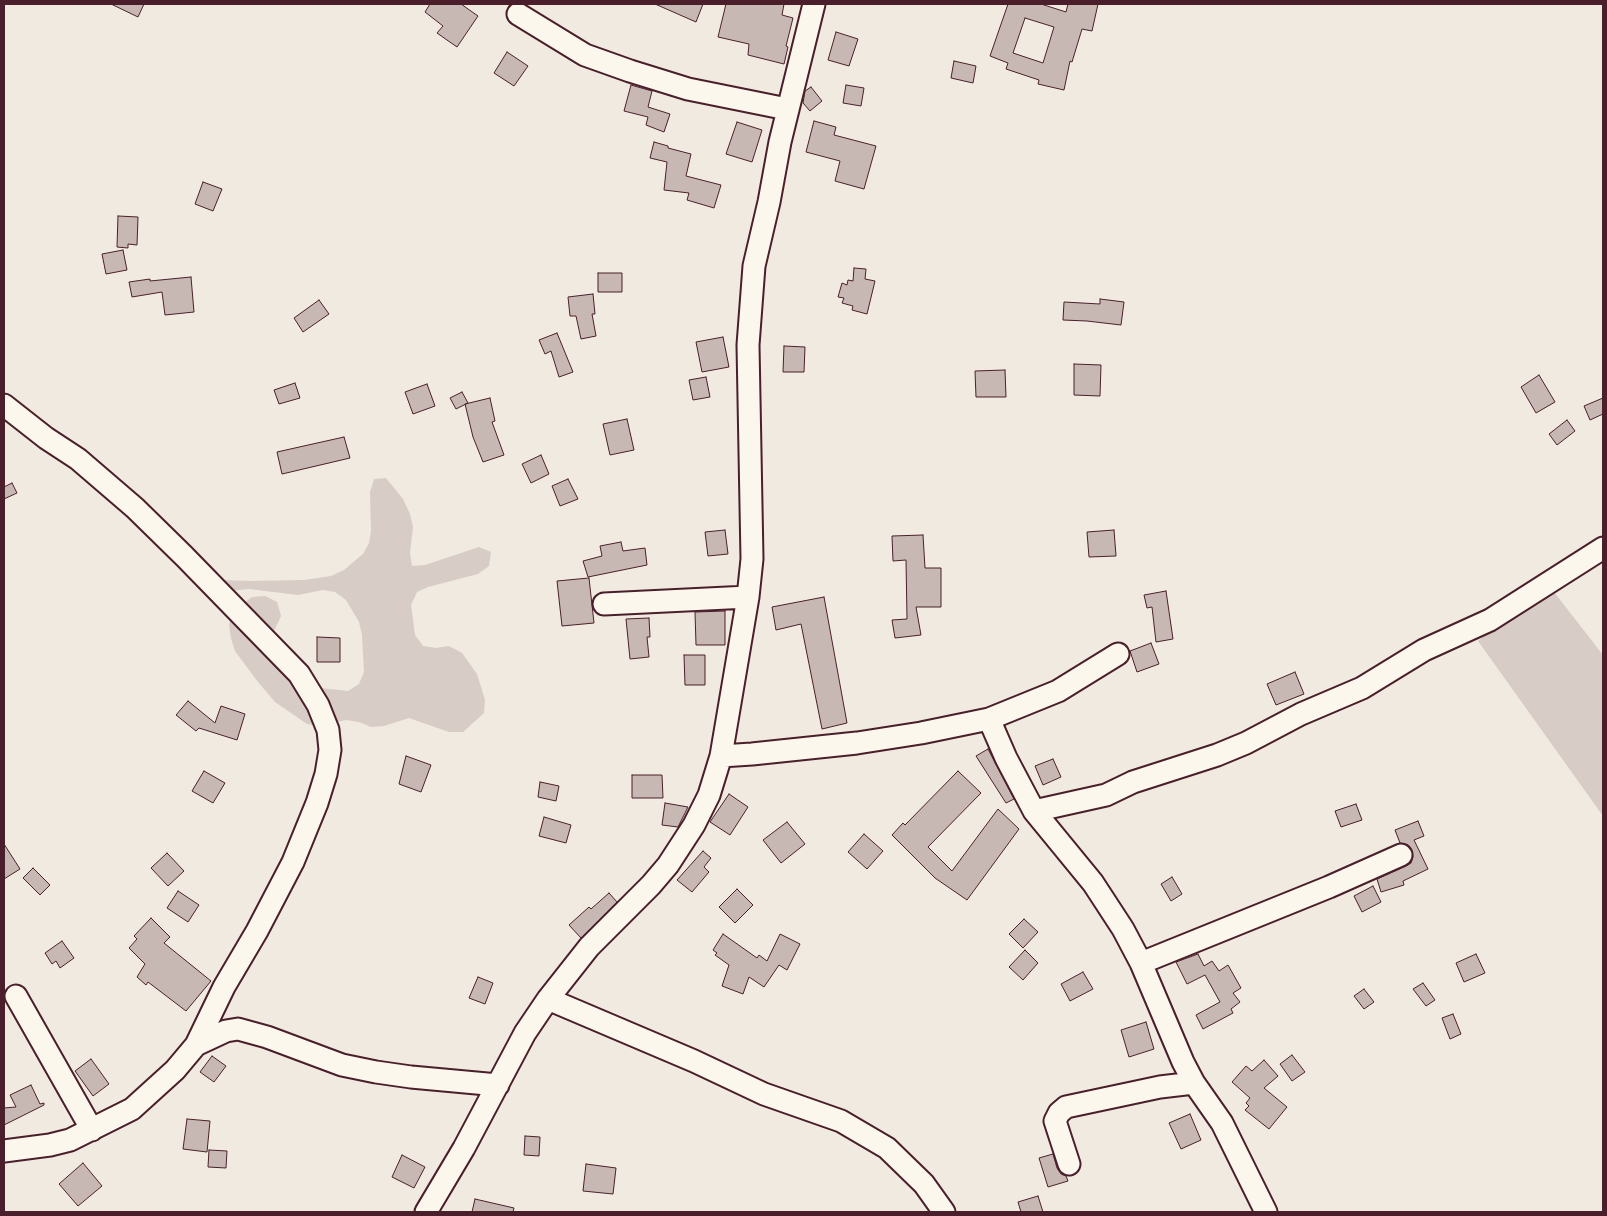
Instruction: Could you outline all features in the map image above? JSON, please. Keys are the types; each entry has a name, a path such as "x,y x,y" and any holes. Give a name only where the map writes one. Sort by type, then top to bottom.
{"street":[{"path":"426,1212 464,1148 526,1033 548,999 589,947 651,885 681,847 709,795 720,756 748,597 752,559 749,335 754,266 787,109 814,4"},
{"path":"518,14 585,55 630,71 688,89 787,109"},
{"path":"4,405 46,438 78,459 135,508 299,674 318,705 328,730 330,750 326,774 317,803 292,862 257,931 224,987 196,1045 174,1070 132,1109 64,1142 4,1151"},
{"path":"1034,811 1106,795 1133,782 1217,755 1246,743 1301,714 1362,688 1424,650 1490,620 1603,548"},
{"path":"604,604 748,597"},
{"path":"720,756 857,743 921,733 989,719 1058,691 1118,654"},
{"path":"989,719 1006,758 1034,811 1093,883 1115,916 1141,963 1183,1062 1194,1083 1222,1123 1266,1212"},
{"path":"1141,963 1329,887 1401,855"},
{"path":"16,996 92,1130"},
{"path":"548,999 694,1061 764,1094 842,1121 887,1148 924,1184 944,1212"},
{"path":"196,1045 226,1031 238,1029 267,1036 342,1065 411,1077 498,1085"},
{"path":"1069,1164 1055,1121 1059,1113 1066,1107 1160,1087 1194,1083"}],"shaded area":[{"path":"386,478 403,499 410,514 413,527 410,553 412,566 425,565 479,547 491,552 489,566 478,574 428,587 417,592 411,605 415,635 423,646 436,648 449,646 462,653 477,674 485,700 484,713 463,732 449,732 409,718 384,726 371,727 359,722 346,720 320,726 307,724 275,702 235,651 231,638 229,625 232,612 252,597 265,596 277,602 281,616 275,629 266,641 299,674 321,688 348,691 359,684 364,672 362,635 359,622 346,600 335,592 323,590 298,595 249,589 230,591 220,580 304,580 331,576 344,570 363,554 369,543 371,531 370,492 374,479"},
{"path":"1547,583 1603,655 1603,816 1478,641"}],"building":[{"path":"111,4 144,4 138,17"},
{"path":"430,4 461,4 478,16 457,47 437,33 443,26 425,12"},
{"path":"655,4 703,4 696,22"},
{"path":"726,4 784,4 782,15 793,18 784,64 748,55 749,44 718,37"},
{"path":"1008,4 1041,4 1066,12 1068,4 1098,4 1092,31 1082,29 1072,62 1070,61 1064,90 1038,84 1039,80 1006,69 1008,63 990,56","holes":["1025,18 1054,27 1043,63 1013,53"]},
{"path":"836,32 858,39 849,66 828,60"},
{"path":"507,52 528,66 514,86 494,73"},
{"path":"954,61 976,66 973,83 951,78"},
{"path":"631,85 652,91 648,107 670,114 664,132 646,125 648,117 624,111"},
{"path":"846,85 864,88 861,106 843,103"},
{"path":"811,87 822,101 810,111 803,103 805,91"},
{"path":"814,121 836,127 834,135 876,146 864,189 835,181 840,161 806,152"},
{"path":"737,122 762,130 752,162 726,154"},
{"path":"654,142 691,154 686,176 721,185 714,208 687,200 689,193 664,190 667,162 650,158"},
{"path":"203,182 222,189 213,211 195,204"},
{"path":"118,216 138,217 137,245 128,244 128,248 117,247"},
{"path":"123,250 127,270 106,274 102,254"},
{"path":"854,268 866,269 865,279 875,281 867,314 852,310 853,306 842,303 844,298 838,297 842,283 847,285 848,280 853,281"},
{"path":"598,273 622,273 622,292 598,292"},
{"path":"191,277 194,312 165,315 162,292 132,297 129,282"},
{"path":"593,294 595,314 592,314 596,336 581,339 576,316 570,316 568,297"},
{"path":"1100,299 1124,302 1121,325 1063,320 1064,302 1100,304"},
{"path":"319,300 329,314 303,332 294,318"},
{"path":"557,333 573,372 559,377 551,351 545,354 539,340"},
{"path":"723,337 729,367 702,372 696,342"},
{"path":"784,346 805,347 804,372 783,372"},
{"path":"1074,364 1101,365 1100,396 1074,395"},
{"path":"1005,370 1006,397 976,397 975,371"},
{"path":"1539,375 1555,402 1536,413 1521,387"},
{"path":"706,377 710,397 693,400 689,380"},
{"path":"295,383 300,398 279,404 274,390"},
{"path":"427,384 435,406 413,414 405,392"},
{"path":"462,392 468,403 456,409 450,398"},
{"path":"490,398 495,421 492,422 504,455 483,462 473,437 465,404"},
{"path":"1603,398 1603,414 1590,420 1584,406"},
{"path":"627,419 634,450 610,455 603,424"},
{"path":"1567,420 1575,431 1557,445 1549,434"},
{"path":"344,437 350,458 282,474 277,452"},
{"path":"541,455 549,474 531,483 522,464"},
{"path":"568,479 578,499 560,506 552,486"},
{"path":"12,483 17,493 4,499 4,487"},
{"path":"725,530 728,554 708,556 705,532"},
{"path":"1114,530 1116,556 1089,557 1087,532"},
{"path":"923,535 925,568 941,568 941,607 916,607 921,635 895,638 892,620 907,619 906,560 893,561 892,536"},
{"path":"621,542 623,551 645,548 647,565 588,577 583,561 602,556 600,546"},
{"path":"589,578 594,623 562,626 557,581"},
{"path":"1166,591 1173,639 1156,642 1152,607 1147,608 1144,595"},
{"path":"824,597 847,723 822,729 801,624 776,630 772,607"},
{"path":"725,611 725,645 696,645 695,612"},
{"path":"649,618 650,637 647,637 649,657 630,659 626,619"},
{"path":"317,637 340,638 340,662 317,662"},
{"path":"1151,643 1159,664 1137,672 1130,651"},
{"path":"684,655 705,655 705,685 685,685"},
{"path":"1295,672 1304,694 1276,705 1267,684"},
{"path":"188,701 215,723 221,706 245,714 237,740 199,728 196,731 176,715"},
{"path":"988,749 1014,799 1006,803 976,756"},
{"path":"406,756 431,765 421,792 399,784"},
{"path":"1053,759 1061,777 1043,785 1035,766"},
{"path":"204,771 225,783 213,803 192,791"},
{"path":"958,771 981,793 928,847 952,871 998,809 1019,829 967,900 935,878 892,835 903,823 905,825"},
{"path":"632,775 662,775 663,798 632,798"},
{"path":"540,782 559,786 556,801 538,797"},
{"path":"729,794 748,807 730,835 710,822"},
{"path":"665,803 688,807 678,827 662,825"},
{"path":"1356,804 1362,820 1341,827 1335,811"},
{"path":"544,817 571,825 566,843 539,836"},
{"path":"1418,821 1424,836 1414,840 1428,869 1403,881 1404,885 1381,892 1377,879 1411,863 1413,857 1412,850 1408,845 1400,843 1395,830"},
{"path":"787,822 805,844 781,863 763,840"},
{"path":"864,834 883,851 867,869 848,852"},
{"path":"4,844 20,869 4,879"},
{"path":"703,851 711,858 704,867 709,872 692,892 677,880"},
{"path":"167,853 184,871 168,886 151,868"},
{"path":"33,868 50,885 40,895 23,878"},
{"path":"1172,877 1182,894 1171,901 1161,884"},
{"path":"1373,886 1381,902 1362,912 1354,896"},
{"path":"737,889 753,905 735,923 719,907"},
{"path":"178,891 199,905 188,922 167,908"},
{"path":"609,893 617,902 581,938 569,925 589,907 591,909"},
{"path":"151,918 170,937 164,943 211,981 186,1011 148,982 146,985 137,977 145,964 129,948 137,939 134,936"},
{"path":"1024,919 1038,932 1023,948 1009,934"},
{"path":"723,934 757,958 759,955 767,961 780,934 800,944 787,970 779,965 764,987 749,977 743,994 722,986 729,965 715,955 717,953 713,950"},
{"path":"62,941 74,958 60,968 56,961 52,964 45,953"},
{"path":"1025,950 1038,963 1023,980 1009,967"},
{"path":"1198,954 1204,966 1212,961 1219,971 1228,965 1241,988 1233,993 1240,1002 1231,1009 1233,1013 1203,1029 1196,1015 1220,1002 1205,975 1187,984 1176,962"},
{"path":"1476,954 1485,973 1464,982 1456,963"},
{"path":"1083,972 1093,989 1070,1001 1061,984"},
{"path":"478,977 493,983 485,1004 469,998"},
{"path":"1423,983 1435,1000 1426,1006 1413,989"},
{"path":"1364,989 1374,1002 1364,1009 1354,996"},
{"path":"1453,1014 1461,1034 1450,1039 1442,1018"},
{"path":"1146,1022 1154,1049 1129,1057 1121,1030"},
{"path":"1292,1055 1305,1072 1292,1081 1280,1064"},
{"path":"212,1056 226,1066 214,1082 200,1072"},
{"path":"91,1059 109,1084 93,1096 75,1071"},
{"path":"1264,1060 1278,1076 1264,1088 1287,1107 1269,1129 1245,1110 1249,1106 1246,1103 1250,1098 1232,1082 1246,1066 1252,1071"},
{"path":"31,1085 40,1104 44,1103 44,1105 4,1125 4,1108 16,1107 10,1095"},
{"path":"1190,1114 1201,1140 1181,1149 1169,1123"},
{"path":"187,1119 210,1121 207,1152 183,1149"},
{"path":"525,1136 540,1137 539,1156 524,1155"},
{"path":"209,1150 227,1151 226,1168 208,1167"},
{"path":"1053,1154 1057,1168 1061,1174 1066,1176 1068,1181 1048,1187 1039,1158"},
{"path":"402,1155 425,1167 414,1188 392,1177"},
{"path":"83,1163 102,1186 78,1206 59,1184"},
{"path":"586,1164 616,1168 613,1194 583,1191"},
{"path":"1038,1196 1043,1212 1021,1212 1018,1202"},
{"path":"475,1199 514,1208 513,1212 472,1212"}]}
